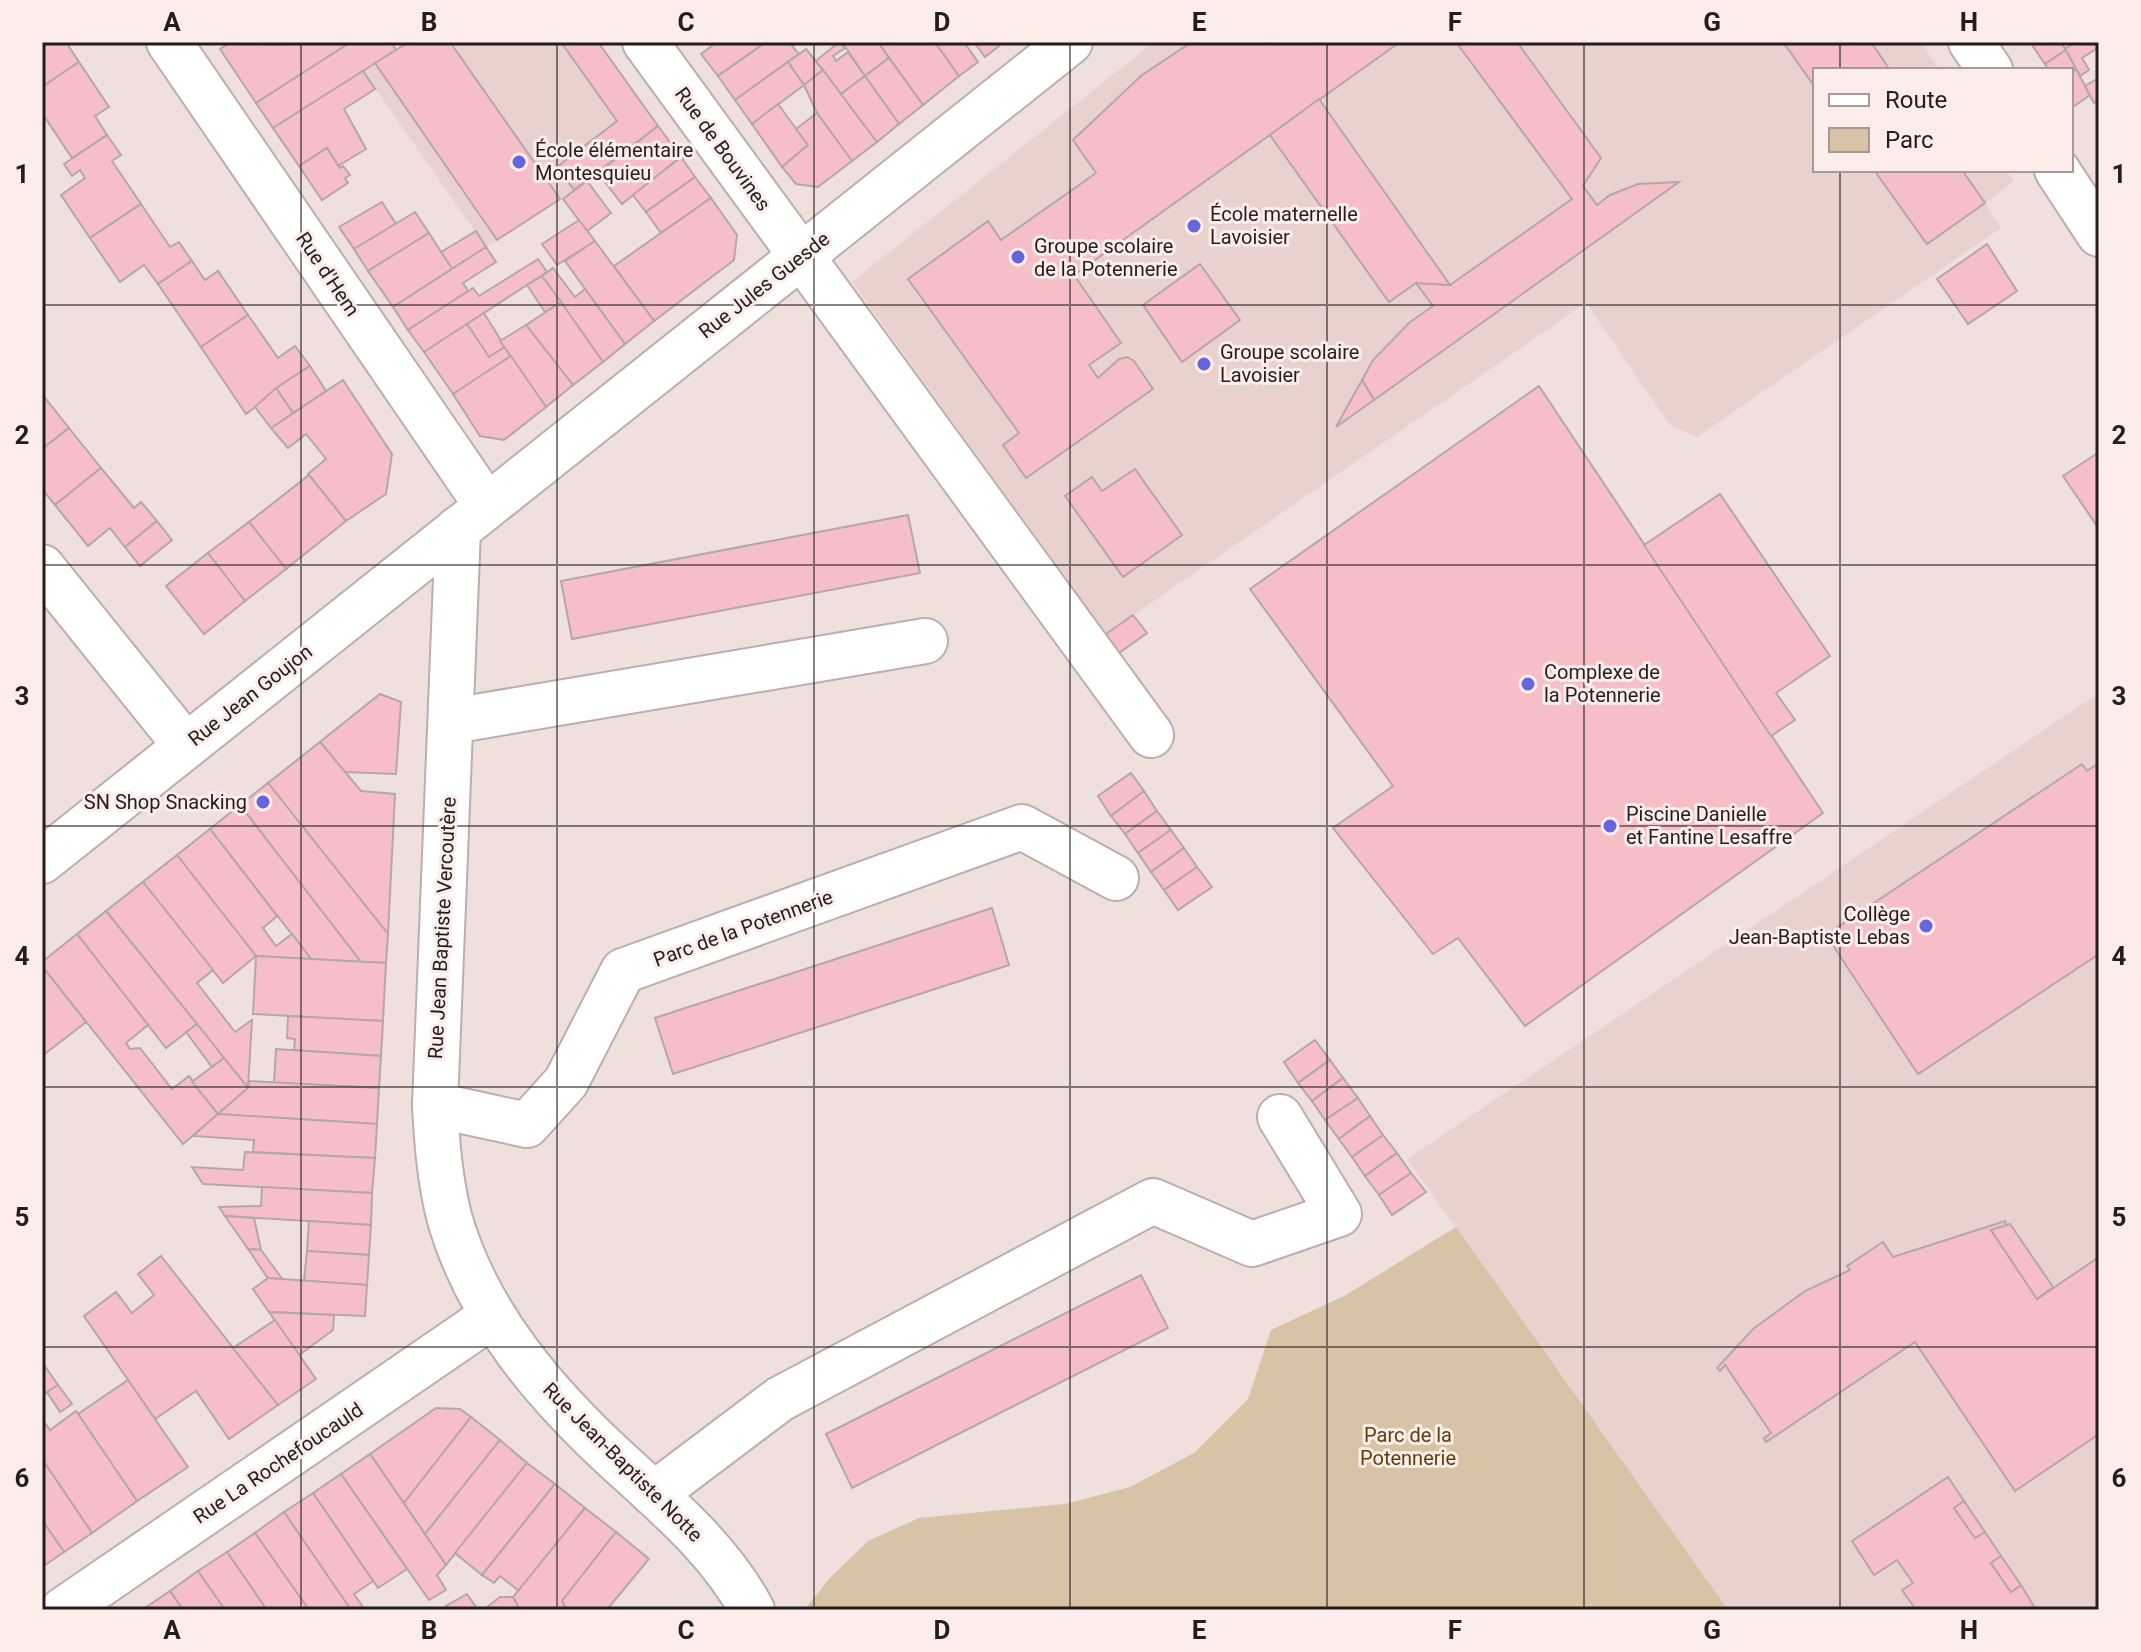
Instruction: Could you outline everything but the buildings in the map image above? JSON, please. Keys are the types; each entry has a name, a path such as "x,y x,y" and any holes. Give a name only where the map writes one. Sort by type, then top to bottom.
{"street":[{"name":"Rue d'Hem","path":"169,42 472,518"},
{"name":"Rue de Bouvines","path":"645,42 1151,735"},
{"name":"Rue Jules Guesde","path":"472,518 1070,42"},
{"path":"1971,42 1989,68"},
{"path":"2058,172 2099,234"},
{"name":"Rue Jean Baptiste Vercoutère","path":"472,518 452,721 435,1105 439,1163 450,1220 492,1316"},
{"name":"Rue Jean Goujon","path":"42,861 472,518"},
{"path":"42,567 186,746"},
{"path":"452,721 925,641"},
{"name":"Parc de la Potennerie","path":"435,1105 527,1125 566,1082 623,971 1022,827 1116,878"},
{"path":"654,1494 780,1399 1153,1201 1252,1244 1339,1214 1280,1117"},
{"name":"Rue Jean-Baptiste Notte","path":"492,1316 530,1368 595,1440 693,1530 736,1605"},
{"name":"Rue La Rochefoucauld","path":"63,1610 492,1316"}],"shaded area":[{"name":"École élémentaire Montesquieu","path":"409,42 598,42 658,126 563,199 486,247 363,71"},
{"name":"Groupe scolaire Lavoisier","path":"1154,42 1921,42 1938,68 1813,68 1813,172 2007,172 2014,181 1985,203 2001,228 1697,437 1670,425 1586,303 1106,634 852,282"},
{"name":"Collège Jean-Baptiste Lebas","path":"2099,693 2099,1610 1727,1610 1407,1159"}],"green space":[{"name":"Parc de la Potennerie","path":"1456,1227 1728,1610 804,1610 830,1578 868,1541 919,1518 1065,1504 1130,1487 1194,1453 1248,1399 1271,1330 1344,1296"}],"place":[{"name":"École élémentaire Montesquieu","path":"519,162"},
{"name":"École maternelle Lavoisier","path":"1194,226"},
{"name":"Groupe scolaire de la Potennerie","path":"1018,257"},
{"name":"Groupe scolaire Lavoisier","path":"1204,364"},
{"name":"Complexe de la Potennerie","path":"1528,684"},
{"name":"SN Shop Snacking","path":"263,802"},
{"name":"Piscine Danielle et Fantine Lesaffre","path":"1610,826"},
{"name":"Collège Jean-Baptiste Lebas","path":"1926,926"}]}
